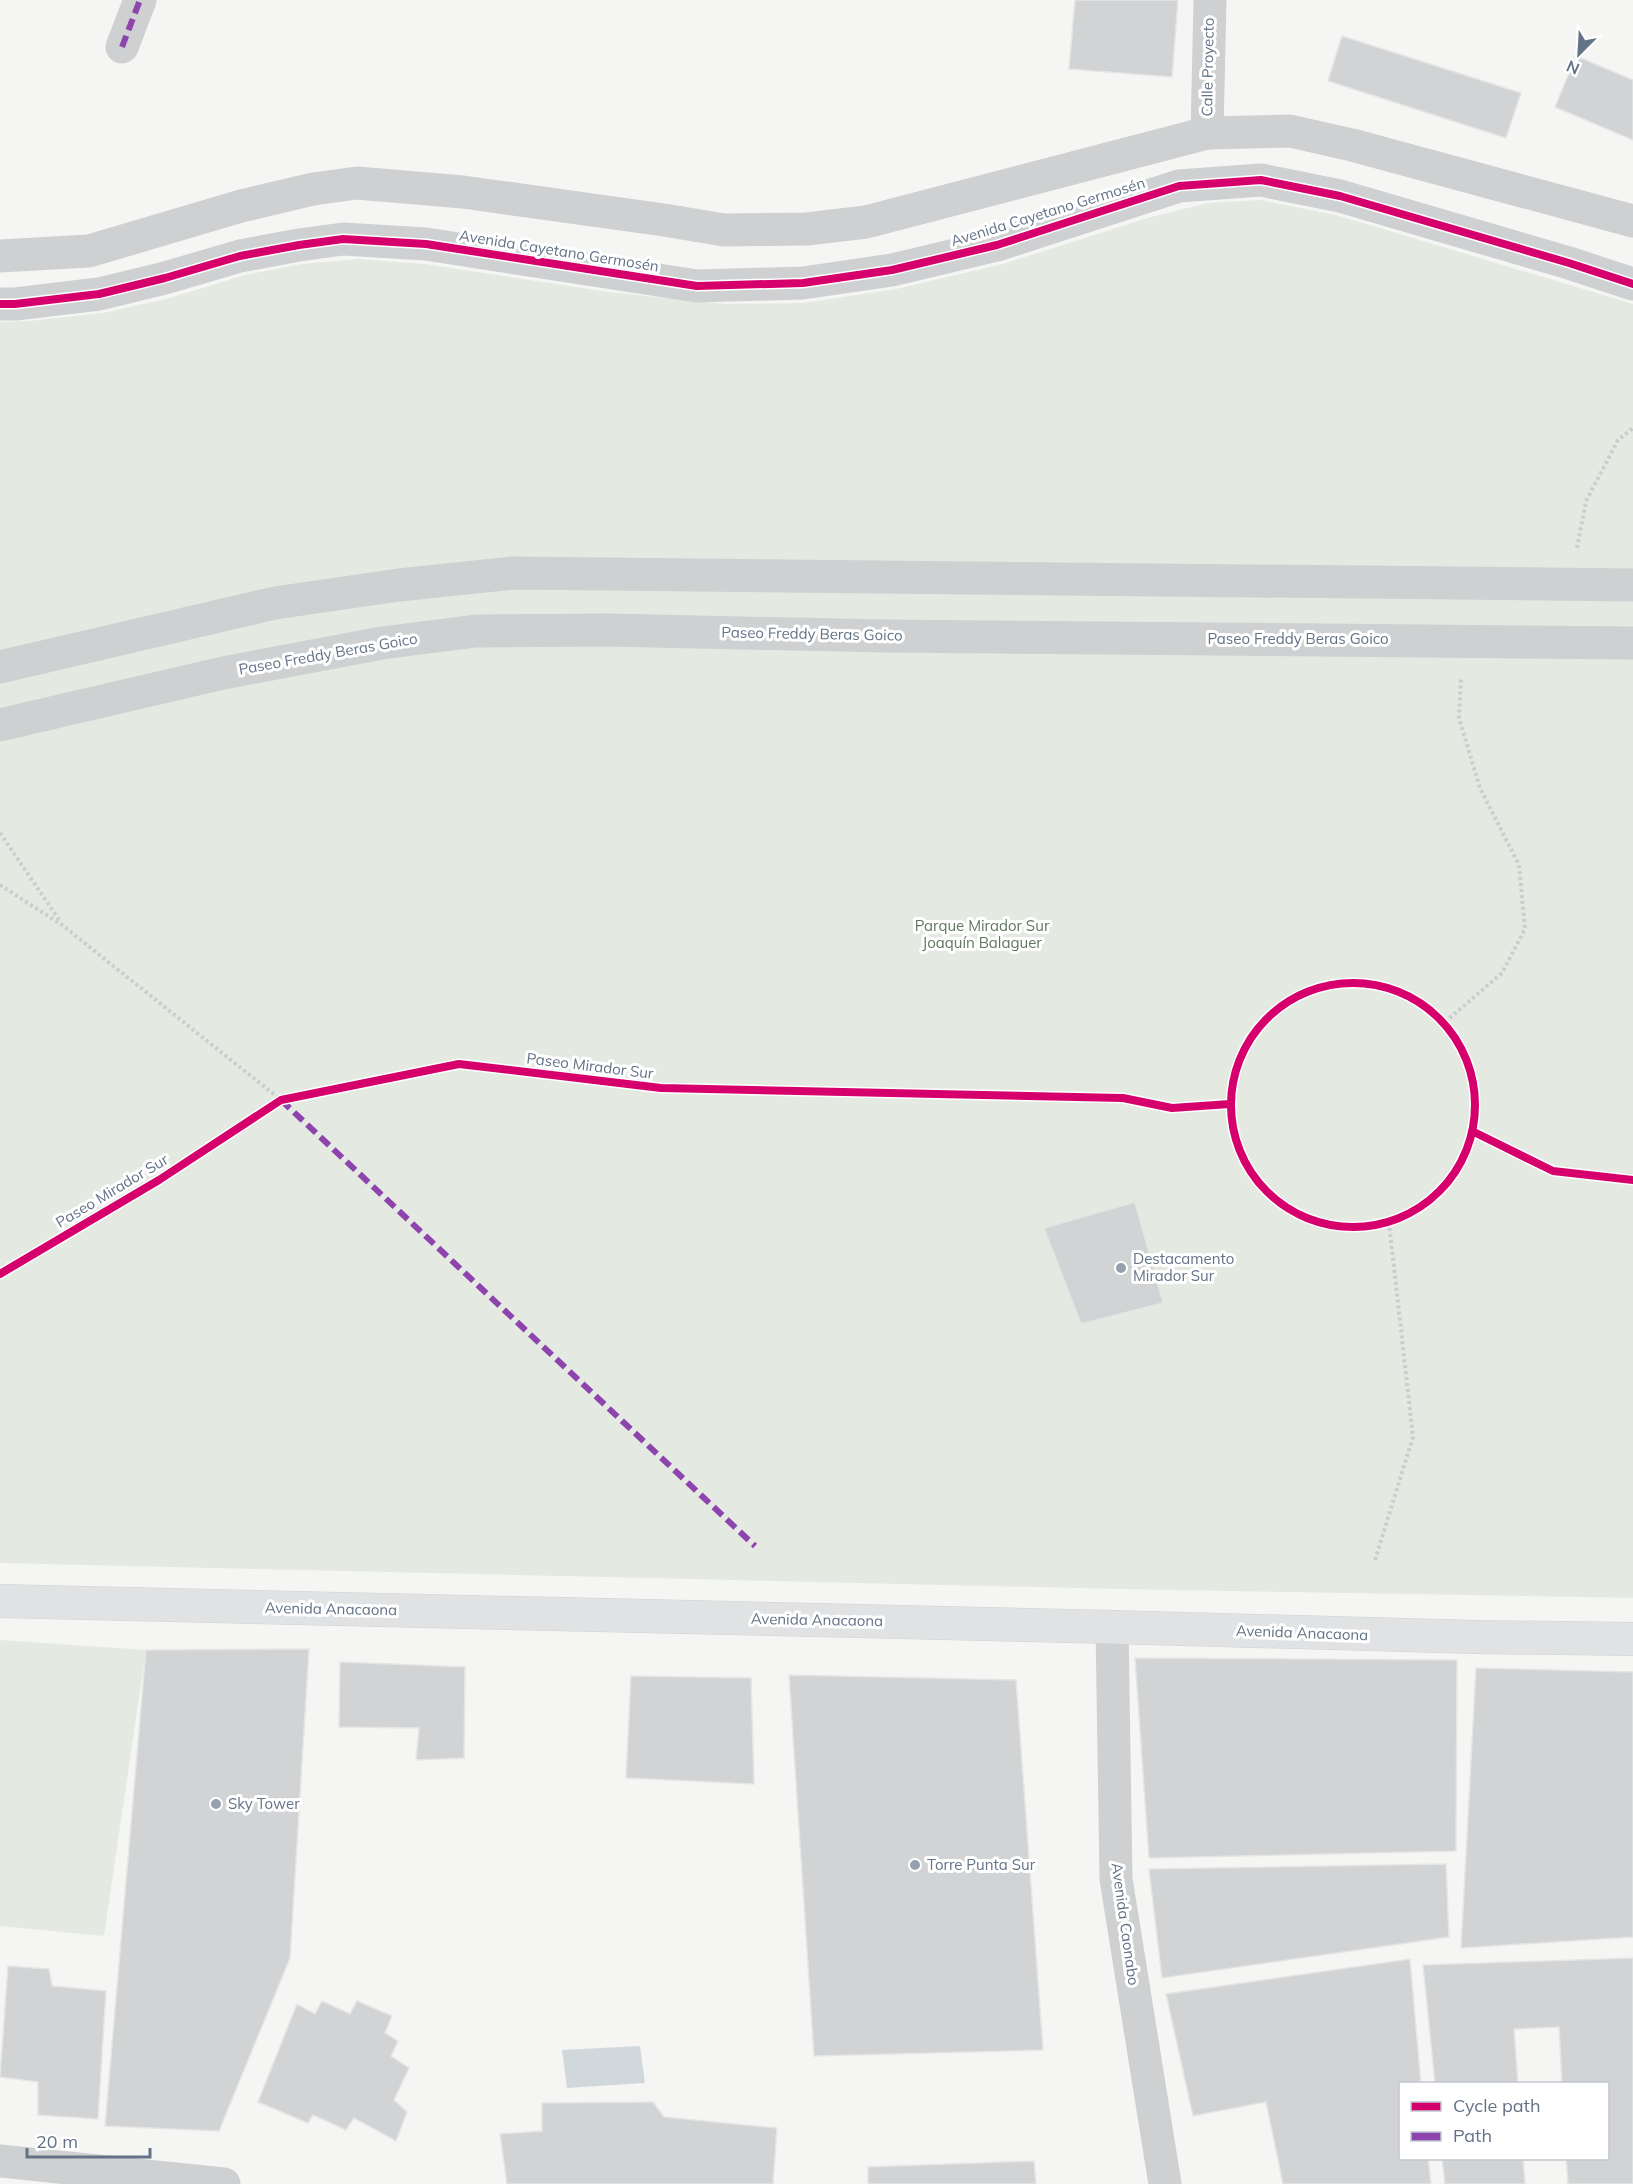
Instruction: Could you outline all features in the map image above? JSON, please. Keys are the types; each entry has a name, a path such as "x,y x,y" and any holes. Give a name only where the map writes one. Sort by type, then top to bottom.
{"main road":[{"name":"Avenida Anacaona","path":"0,1601 1633,1639"}],"street":[{"path":"122,47 140,0"},
{"name":"Calle Proyecto","path":"1207,134 1210,0"},
{"name":"Avenida Cayetano Germosén","path":"0,256 89,251 241,206 314,189 357,183 463,192 664,219 724,230 807,229 866,222 1207,134 1290,131 1352,145 1633,221"},
{"name":"Avenida Cayetano Germosén","path":"0,304 99,294 240,256 343,239 426,244 697,286 802,283 892,270 997,246 1179,186 1261,180 1340,196 1633,284"},
{"path":"0,667 275,603 399,585 513,573 1633,585"},
{"name":"Paseo Freddy Beras Goico","path":"0,725 223,673 382,643 476,631 608,630 897,636 1633,643"},
{"name":"Avenida Caonabo","path":"1112,1626 1116,1879 1165,2184"},
{"path":"0,2161 224,2184"}],"path":[{"path":"1569,584 1586,501 1618,440 1633,428"},
{"path":"1445,1022 1502,974 1525,929 1519,865 1480,788 1459,718 1461,674"},
{"path":"0,833 62,925"},
{"path":"0,885 62,925 281,1100"},
{"path":"1337,982 1396,989 1445,1022 1473,1073 1474,1132 1457,1172 1435,1196 1428,1203 1389,1223 1375,1226 1322,1224 1274,1199 1241,1157 1230,1104 1243,1047 1282,1003 1337,982"},
{"path":"1474,1132 1552,1171 1633,1180"},
{"path":"1375,1560 1413,1437 1389,1223"}],"green space":[{"name":"Parque Mirador Sur Joaquín Balaguer","path":"1260,200 1336,215 1633,304 1633,1598 1120,1589 0,1563 0,322 103,313 170,298 245,275 302,264 358,259 425,264 609,292 725,304 804,303 896,289 1003,264 1151,217 1208,203"},
{"path":"0,1640 146,1650 104,1936 0,1926"}],"shaded area":[{"path":"640,2046 645,2083 567,2088 562,2050"}],"building":[{"path":"1075,0 1178,0 1172,77 1069,69"},
{"path":"1342,36 1521,93 1506,138 1328,81"},
{"path":"1576,56 1633,80 1633,140 1555,107"},
{"path":"1135,1202 1163,1303 1081,1324 1044,1228"},
{"name":"Sky Tower","path":"309,1649 290,1958 219,2131 105,2126 146,1650"},
{"path":"1135,1658 1457,1660 1456,1851 1149,1858"},
{"path":"340,1662 465,1667 464,1758 416,1760 419,1728 339,1727"},
{"path":"1476,1668 1633,1672 1633,1937 1461,1948"},
{"name":"Torre Punta Sur","path":"789,1675 1016,1680 1043,2050 814,2056"},
{"path":"631,1676 751,1678 754,1784 626,1778"},
{"path":"1446,1864 1449,1937 1162,1978 1149,1869"},
{"path":"1633,1958 1633,2184 1568,2184 1566,2160 1609,2160 1609,2082 1562,2082 1559,2027 1514,2029 1518,2082 1435,2082 1423,1965"},
{"path":"1410,1959 1421,2082 1399,2082 1399,2160 1428,2160 1431,2184 1283,2184 1266,2102 1193,2116 1166,1994"},
{"path":"8,1966 49,1969 52,1986 106,1991 98,2119 38,2115 38,2082 0,2077"},
{"path":"322,2001 350,2014 357,2001 392,2016 385,2033 398,2041 391,2056 409,2068 394,2100 407,2112 396,2141 354,2118 346,2130 313,2115 308,2123 258,2102 297,2004 315,2014"},
{"path":"653,2102 664,2117 777,2128 773,2184 507,2184 500,2134 542,2131 542,2103"},
{"path":"1442,2160 1523,2160 1525,2184 1445,2184"},
{"path":"1034,2161 1036,2184 868,2184 868,2167"}],"marked path":[{"path":"122,47 140,0"},
{"path":"281,1100 755,1546"}],"cycle path":[{"path":"0,304 99,294 240,256 343,239 426,244 697,286 803,283 892,270 997,245 1179,186 1261,180 1340,196 1633,284"},
{"path":"1353,983 1377,986 1400,993 1421,1004 1439,1019 1454,1037 1465,1058 1472,1081 1475,1105 1472,1129 1465,1152 1454,1173 1439,1191 1421,1206 1400,1217 1377,1224 1353,1227 1329,1224 1306,1217 1285,1206 1267,1191 1252,1173 1241,1152 1234,1129 1231,1105 1234,1081 1241,1058 1252,1037 1267,1019 1285,1004 1306,993 1329,986 1353,983"},
{"name":"Paseo Mirador Sur","path":"0,1274 159,1180 281,1100 459,1064 661,1088 1123,1098 1172,1108 1230,1104"},
{"path":"1474,1132 1553,1171 1633,1180"}],"place":[{"name":"Destacamento Mirador Sur","path":"1121,1268"},
{"name":"Sky Tower","path":"216,1804"},
{"name":"Torre Punta Sur","path":"915,1865"}]}
